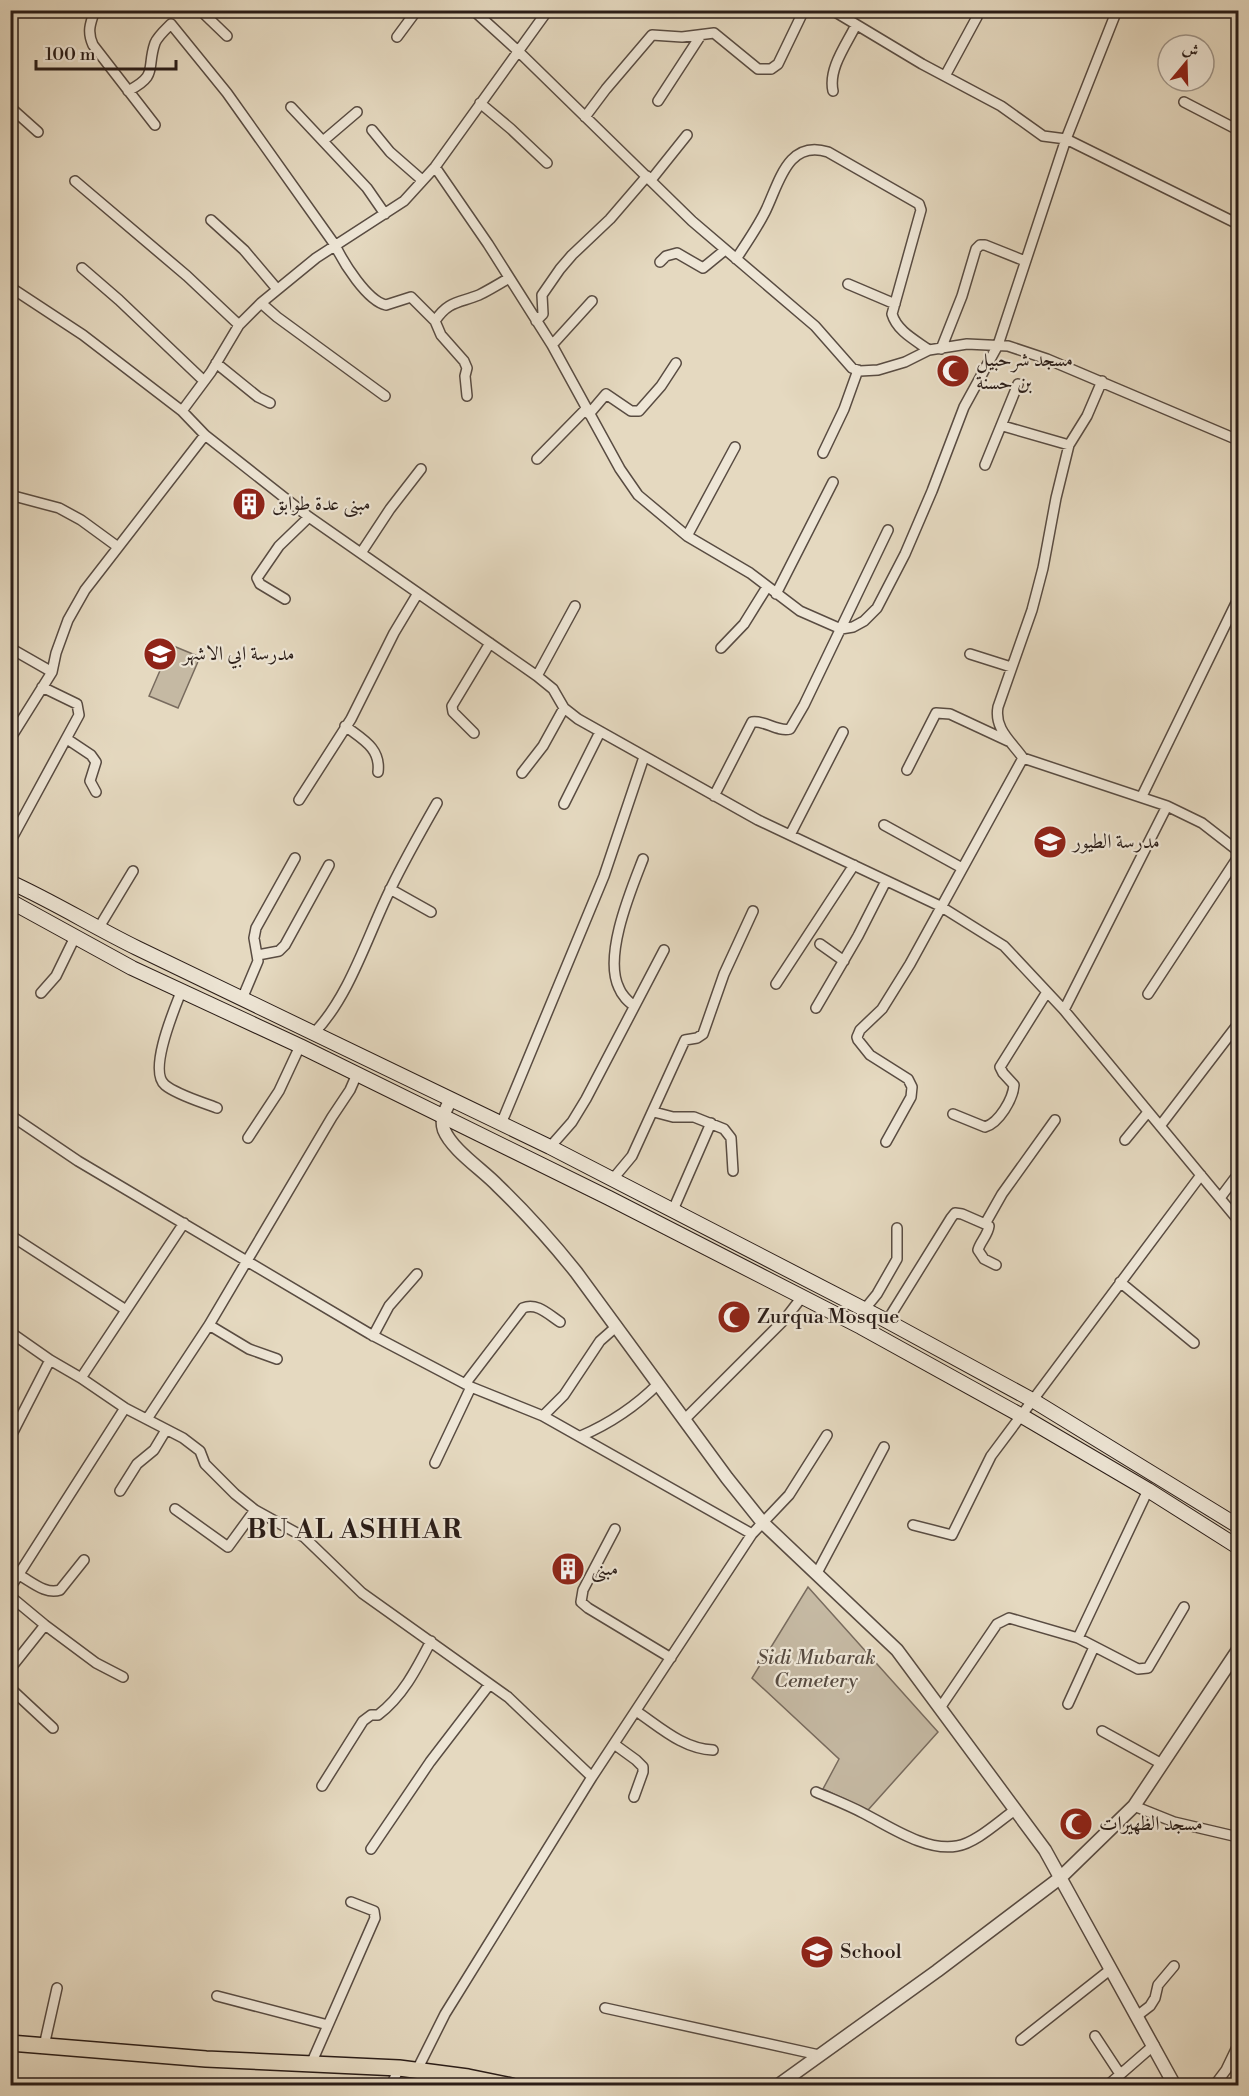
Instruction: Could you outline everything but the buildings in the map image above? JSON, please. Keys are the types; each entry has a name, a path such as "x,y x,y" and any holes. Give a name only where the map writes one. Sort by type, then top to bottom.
{"main road":[{"path":"10,882 47,899 98,929 550,1147 887,1321 1034,1401 1239,1526"},
{"path":"10,901 132,968 300,1046 609,1198 879,1337 1022,1416 1239,1547"},
{"path":"10,2043 206,2060 399,2068 512,2085"}],"street":[{"path":"94,10 89,37 105,63 155,125"},
{"path":"200,10 227,36"},
{"path":"397,37 417,10"},
{"path":"473,10 725,250 815,326 852,368 878,370 929,351 967,344 1008,346 1102,381 1239,440"},
{"path":"182,411 216,363 239,325 261,303 335,245 404,201 435,167 548,10"},
{"path":"585,117 652,35 682,38 717,34 758,69 768,70 778,64 804,10"},
{"path":"832,10 1001,106 1043,136 1066,139 1239,224"},
{"path":"435,167 458,198 552,345 587,411 634,490 687,536 750,573 800,610 842,629 853,627 864,621 878,608 905,554 932,491 964,407 998,345 1066,139 1117,10"},
{"path":"945,76 977,17"},
{"path":"128,91 142,83 150,74 156,41 171,24 227,93 335,245 341,258 373,299 386,305 411,297 435,321 441,335 464,361 467,396"},
{"path":"832,91 833,72 856,25"},
{"path":"658,101 701,35"},
{"path":"1184,102 1239,130"},
{"path":"480,103 547,163"},
{"path":"10,107 38,132"},
{"path":"291,108 367,188 385,214"},
{"path":"322,141 357,112"},
{"path":"372,130 390,152 422,180"},
{"path":"536,321 543,314 542,295 560,269 649,178 687,135"},
{"path":"736,259 760,222 786,167 799,154 816,148 828,152 919,204 921,210 892,314 895,322 929,351"},
{"path":"75,182 187,276 239,325"},
{"path":"211,220 244,250 277,289"},
{"path":"941,349 962,296 976,249 980,245 985,245 1025,261"},
{"path":"660,262 666,256 677,253 703,268 725,250"},
{"path":"82,268 204,381"},
{"path":"435,321 440,312 449,305 482,293 509,278"},
{"path":"848,284 895,304"},
{"path":"10,287 83,335 182,411 205,435 309,517 537,676 553,689 564,708 578,719 714,796 790,835 940,906 1004,946 1064,1010 1239,1220"},
{"path":"552,345 592,301"},
{"path":"261,303 385,396"},
{"path":"216,363 270,404"},
{"path":"537,459 606,394 631,411 639,411 661,386 676,363"},
{"path":"823,453 844,409 858,370"},
{"path":"1102,381 1087,416 1070,445 1053,509 1043,568 1029,622 1002,690 996,718 1004,734 1023,758 1167,806 1202,823 1239,851"},
{"path":"985,465 1003,426 1018,384"},
{"path":"1003,426 1070,445"},
{"path":"10,739 52,672 68,620 85,590 205,435"},
{"path":"687,536 735,447"},
{"path":"361,553 390,509 422,469"},
{"path":"776,594 833,482"},
{"path":"10,495 59,508 81,520 118,547"},
{"path":"285,599 260,584 257,578 279,546 309,517"},
{"path":"714,796 752,722 757,721 784,730 790,729 842,629 888,530"},
{"path":"721,648 744,624 768,587"},
{"path":"299,800 357,707 394,633 418,593"},
{"path":"1142,796 1239,599"},
{"path":"537,676 575,606"},
{"path":"474,733 453,712 452,706 490,644"},
{"path":"10,648 52,672"},
{"path":"970,654 1011,667"},
{"path":"10,842 79,715 77,704 42,687"},
{"path":"522,773 543,746 564,708"},
{"path":"907,770 936,713 950,714 1013,744"},
{"path":"345,726 374,749 378,760 378,771"},
{"path":"564,804 600,732"},
{"path":"790,835 843,732"},
{"path":"67,739 91,755 96,762 90,781 96,792"},
{"path":"501,1124 604,876 644,757"},
{"path":"886,1142 911,1097 912,1087 908,1079 870,1055 857,1037 860,1030 882,1009 910,964 1023,758"},
{"path":"314,1034 327,1020 339,999 390,889 437,803"},
{"path":"1064,1010 1167,806"},
{"path":"884,825 962,868"},
{"path":"1148,994 1239,857"},
{"path":"242,999 257,967 258,955 254,938 256,928 295,858"},
{"path":"634,1006 625,998 618,986 615,960 621,919 643,859"},
{"path":"258,955 279,951 285,945 329,865"},
{"path":"776,984 854,865"},
{"path":"98,929 133,871"},
{"path":"816,1008 844,961 886,881"},
{"path":"390,889 431,912"},
{"path":"612,1180 632,1156 685,1040 697,1038 703,1034 722,980 753,911"},
{"path":"41,993 56,976 75,936"},
{"path":"820,944 844,961"},
{"path":"550,1147 572,1122 586,1099 664,950"},
{"path":"182,992 164,1037 161,1077 167,1087 217,1108"},
{"path":"953,1114 985,1127 997,1120 1013,1092 1014,1085 1000,1067 1047,992"},
{"path":"1160,1126 1239,1024"},
{"path":"248,1138 279,1091 300,1046"},
{"path":"147,1419 208,1325 350,1090 357,1074"},
{"path":"451,1099 442,1116 443,1128 450,1141 498,1185 552,1242 763,1523 897,1650 1045,1850 1175,2085"},
{"path":"654,1112 673,1118 694,1116 724,1129 731,1138 733,1171"},
{"path":"1125,1140 1148,1112"},
{"path":"10,1115 78,1161 373,1336 468,1386 543,1416 752,1534"},
{"path":"985,1224 1002,1194 1055,1120"},
{"path":"673,1210 711,1123"},
{"path":"1220,1198 1239,1174"},
{"path":"913,1525 952,1534 991,1456 1201,1175"},
{"path":"887,1321 937,1238 955,1213 989,1226 978,1250 984,1259 996,1265"},
{"path":"81,1378 184,1223"},
{"path":"864,1310 877,1294 897,1259 897,1228"},
{"path":"10,1235 126,1310"},
{"path":"373,1336 389,1306 417,1274"},
{"path":"1120,1282 1194,1343"},
{"path":"684,1420 785,1319 802,1297"},
{"path":"435,1463 468,1386 523,1308 529,1306 539,1308 560,1322"},
{"path":"208,1325 249,1349 277,1359"},
{"path":"543,1416 564,1395 600,1341 617,1326"},
{"path":"10,1332 125,1408 183,1438 200,1451 205,1464 221,1481 255,1510 304,1537 362,1593 508,1697 592,1777"},
{"path":"10,1438 50,1360"},
{"path":"581,1436 616,1419 640,1402 658,1384"},
{"path":"10,1588 125,1408"},
{"path":"120,1491 137,1464 153,1450 166,1430"},
{"path":"417,2070 445,2014 592,1777 752,1534 789,1495 827,1434"},
{"path":"817,1573 884,1447"},
{"path":"1078,1638 1148,1491"},
{"path":"175,1509 228,1547 255,1510"},
{"path":"615,1529 583,1590 581,1602 670,1658"},
{"path":"19,1575 47,1591 57,1591 84,1560"},
{"path":"10,1596 96,1663 123,1677"},
{"path":"940,1708 997,1624 1009,1618 1078,1638 1138,1670 1144,1670 1148,1668 1184,1607"},
{"path":"10,1669 45,1625"},
{"path":"322,1786 363,1721 371,1715 378,1715 396,1698 412,1676 431,1641"},
{"path":"1068,1704 1094,1647"},
{"path":"777,2085 937,1971 1060,1878 1134,1806 1239,1650"},
{"path":"371,1850 430,1762 489,1685"},
{"path":"10,1688 53,1728"},
{"path":"636,1711 689,1746 701,1750 713,1750"},
{"path":"1102,1731 1162,1764"},
{"path":"614,1744 643,1767 634,1797"},
{"path":"816,1792 861,1812 908,1837 929,1844 955,1847 970,1842 1015,1810"},
{"path":"1134,1806 1174,1822 1239,1837"},
{"path":"10,1873 12,1879 10,1884"},
{"path":"311,2064 375,1918 374,1911 351,1902"},
{"path":"1137,2016 1150,2006 1161,1978 1174,1966"},
{"path":"1021,2040 1111,1969"},
{"path":"44,2046 57,1988"},
{"path":"217,1996 328,2025"},
{"path":"605,2008 729,2033 819,2055"},
{"path":"1095,2036 1120,2074"},
{"path":"1107,2085 1154,2045"},
{"path":"1214,2085 1226,2070 1239,2045"},
{"path":"391,2085 399,2068"}],"green space":[{"path":"171,645 200,657 178,708 149,696"},
{"name":"Sidi Mubarak Cemetery","path":"808,1587 938,1732 868,1810 823,1789 839,1759 752,1678"}],"place":[{"name":"مسجد شرحبيل بن حسنة","path":"953,371"},
{"name":"مبنى عدة طوابق","path":"249,504"},
{"name":"مدرسة ابي الاشهر","path":"160,654"},
{"name":"مدرسة الطيور","path":"1050,842"},
{"name":"Zurqua Mosque","path":"734,1317"},
{"name":"مبنى","path":"568,1569"},
{"name":"مسجد الظهيرات","path":"1076,1824"},
{"name":"School","path":"817,1952"}],"district":[{"name":"BU AL ASHHAR","path":"355,1530"}]}
